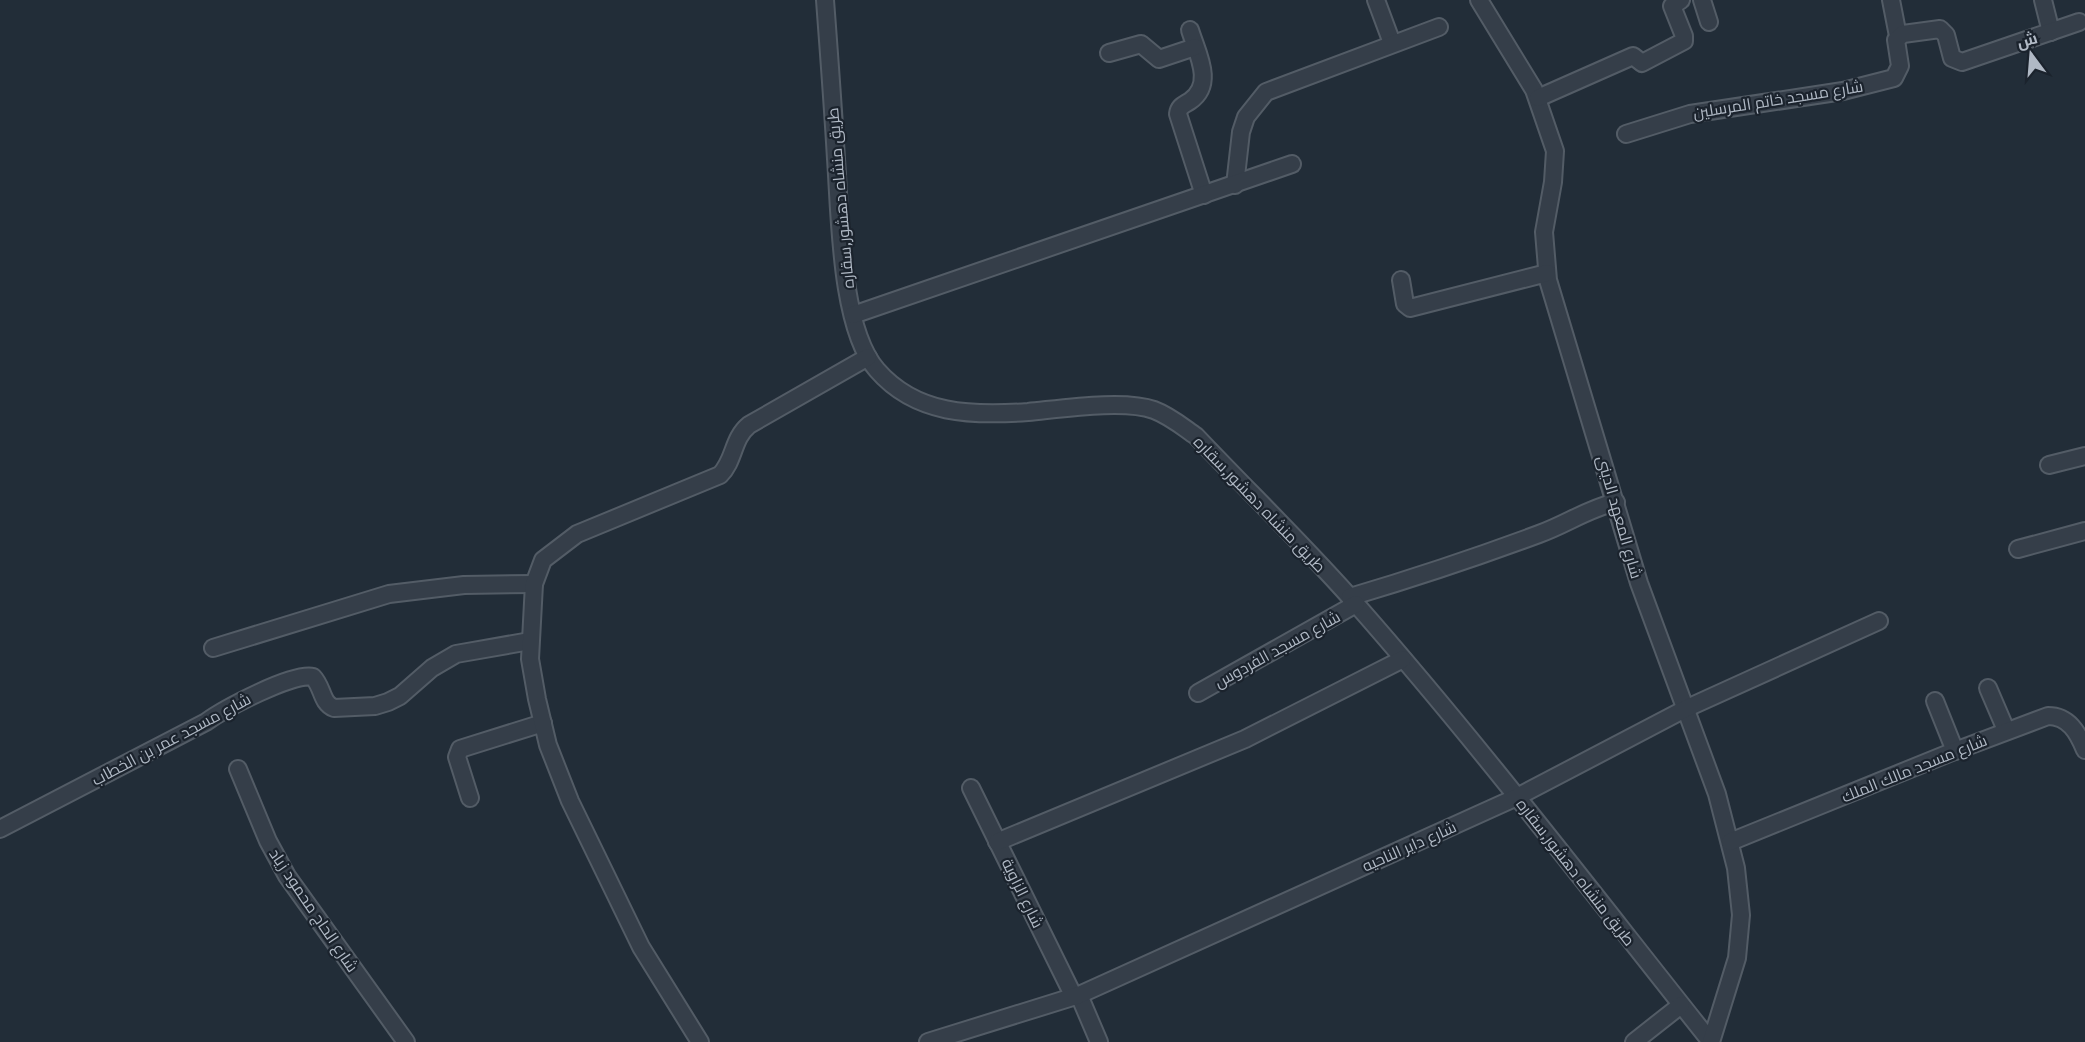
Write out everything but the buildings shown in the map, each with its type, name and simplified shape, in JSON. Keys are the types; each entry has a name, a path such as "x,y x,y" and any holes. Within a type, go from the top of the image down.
{"street":[{"name":"طريق منشاه دهشور,سقاره","path":"825,0 844,268 853,315 868,357 877,370 911,398 951,412 1013,413 1085,407 1136,406 1152,409 1168,416 1196,436 1353,601 1403,659 1517,797 1711,1042"},
{"path":"1376,0 1392,44"},
{"name":"شارع المعهد الدينى","path":"1479,0 1538,98 1555,151 1553,182 1544,232 1547,273 1639,583 1717,794 1730,843 1740,891 1737,958 1711,1042"},
{"path":"1538,98 1633,56 1642,63 1684,41 1672,6 1681,0"},
{"path":"1702,0 1709,22"},
{"name":"شارع مسجد خاتم المرسلين","path":"1626,134 1690,114 1843,91 1894,78 1900,71 1896,45 1898,36 1891,0"},
{"path":"2043,0 2051,32"},
{"path":"1898,36 1940,29 1946,35 1952,58 1958,63 2079,22"},
{"path":"1234,185 1240,132 1246,117 1266,92 1439,27"},
{"path":"1190,30 1204,85 1195,97 1180,107 1178,114 1204,195"},
{"path":"1109,53 1141,44 1159,59 1195,47"},
{"path":"853,315 1292,164"},
{"path":"1401,280 1405,304 1410,308 1547,273"},
{"path":"700,1042 671,999 628,922 570,801 548,745 533,678 530,640 534,584 543,560 557,547 577,534 620,515 720,475 731,461 740,433 749,425 868,357"},
{"path":"2049,465 2085,456"},
{"name":"شارع مسجد الفردوس","path":"1198,693 1353,601 1559,526 1592,507 1616,502"},
{"path":"2018,549 2085,531"},
{"path":"213,648 389,594 464,585 534,584"},
{"name":"شارع داير الناحيه","path":"931,1042 1076,996 1517,797 1685,710 1879,621"},
{"name":"شارع مسجد عمر بن الخطاب","path":"0,829 206,722 234,703 300,677 313,677 318,682 325,701 334,708 375,706 400,696 432,668 456,654 530,640"},
{"path":"997,842 1245,740 1403,659"},
{"path":"1988,688 2006,730"},
{"path":"1935,701 1955,751"},
{"name":"شارع مسجد مالك الملك","path":"1730,843 2006,730 2042,718 2058,716 2072,725 2085,750"},
{"path":"470,798 457,757 460,749 543,723"},
{"name":"شارع الحاج محمود زياد","path":"238,769 268,842 287,876 405,1042"},
{"name":"شارع الزاوية","path":"971,788 1099,1042"},
{"path":"1634,1042 1681,1005"}]}
